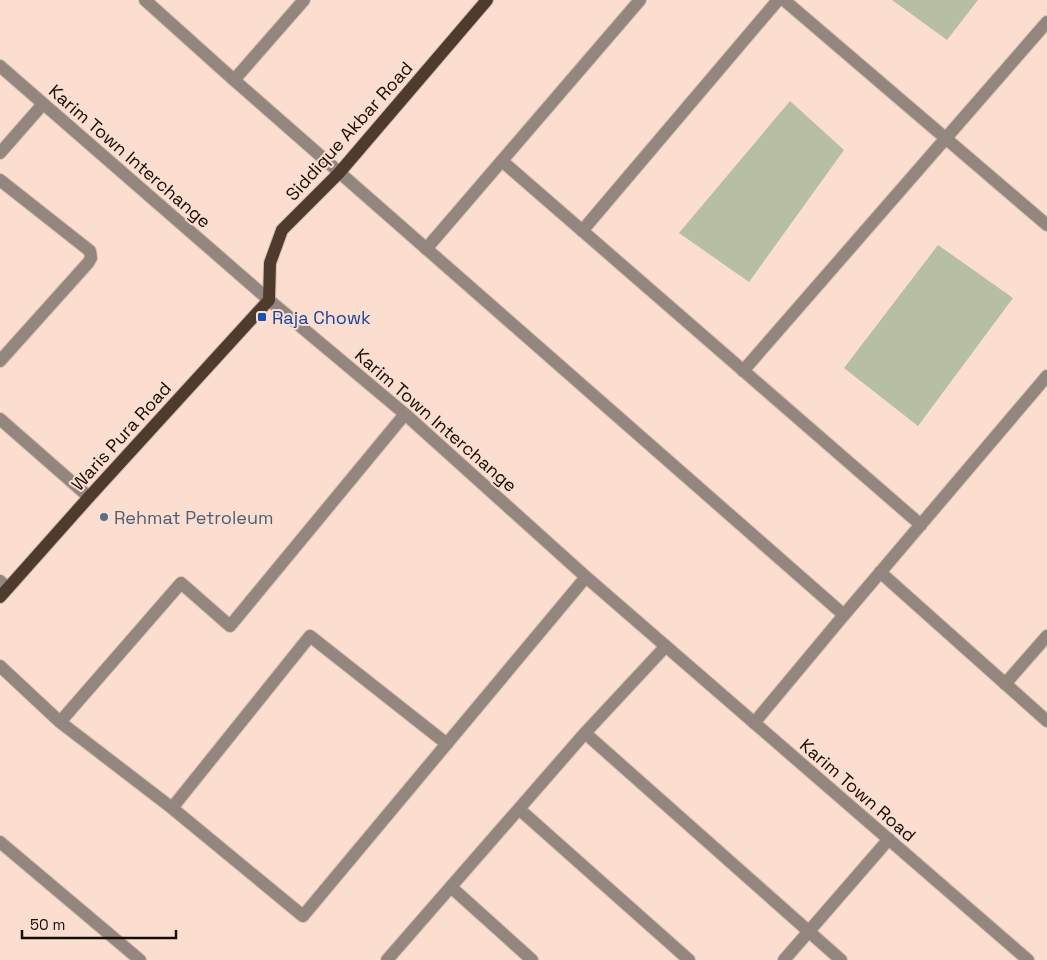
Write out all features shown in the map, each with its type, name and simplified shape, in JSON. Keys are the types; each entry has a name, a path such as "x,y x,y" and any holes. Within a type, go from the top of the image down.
{"main road":[{"name":"Siddique Akbar Road","path":"269,300 270,263 282,230 339,172 488,0"},
{"name":"Waris Pura Road","path":"3,588 269,300"}],"street":[{"path":"145,0 844,615"},
{"path":"234,80 304,0"},
{"path":"426,249 640,0"},
{"path":"582,231 778,0"},
{"path":"784,0 1047,225"},
{"path":"743,371 1047,22"},
{"name":"Karim Town Interchange","path":"0,66 269,300 405,414 586,577 666,646"},
{"path":"0,153 43,104"},
{"path":"502,161 921,525"},
{"path":"0,180 90,251 91,258 0,361"},
{"path":"754,723 1047,376"},
{"path":"60,722 181,583 230,626 405,414"},
{"path":"0,419 89,497"},
{"path":"880,572 1047,721"},
{"path":"0,666 60,722 172,808 303,916 586,577"},
{"path":"172,808 310,636 447,744"},
{"path":"1006,684 1047,636"},
{"path":"387,960 585,733 666,646"},
{"name":"Karim Town Road","path":"666,646 1028,960"},
{"path":"585,733 841,960"},
{"path":"519,809 690,960"},
{"path":"784,960 888,839"},
{"path":"0,842 140,960"},
{"path":"450,887 532,960"}],"green space":[{"path":"892,0 978,0 947,40"},
{"path":"790,101 844,150 749,282 679,233"},
{"path":"938,245 1013,298 918,426 844,368"}],"place":[{"name":"Raja Chowk","path":"262,317"},
{"name":"Rehmat Petroleum","path":"104,517"}]}
